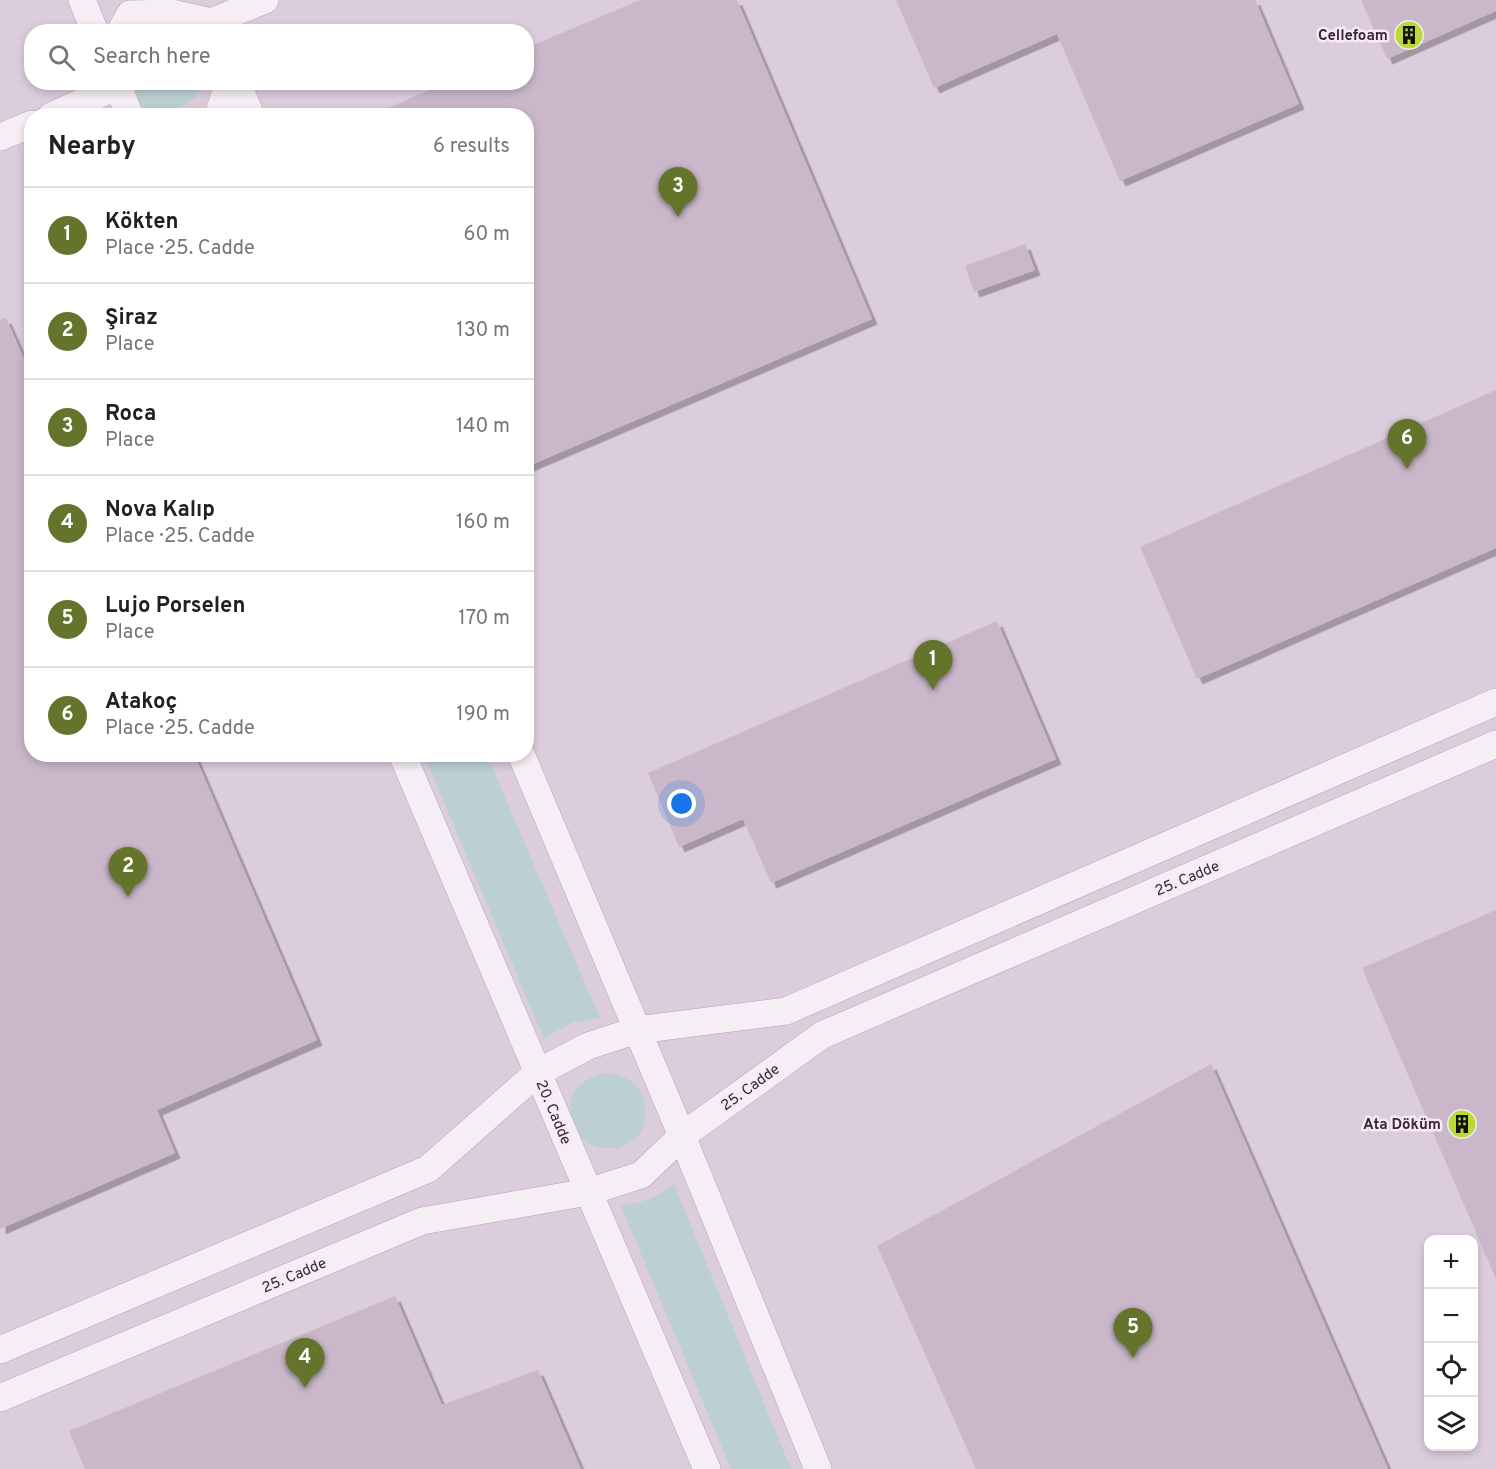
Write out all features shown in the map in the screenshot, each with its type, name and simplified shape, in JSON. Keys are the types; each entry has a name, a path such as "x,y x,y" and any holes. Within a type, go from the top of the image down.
{"street":[{"path":"82,0 92,24"},
{"path":"124,24 130,14 172,13 209,18 265,0"},
{"path":"68,108 105,90"},
{"path":"119,90 127,108"},
{"path":"221,108 226,90"},
{"path":"240,90 248,108"},
{"path":"0,137 24,127"},
{"path":"0,1350 428,1168 537,1073 588,1046 637,1030 786,1011 1496,702"},
{"name":"25. Cadde","path":"0,1398 422,1221 588,1192 641,1175 682,1136 822,1035 1496,744"},
{"name":"20. Cadde","path":"405,762 707,1469"},
{"path":"524,762 682,1136 818,1469"}],"shaded area":[{"path":"0,0 1496,0 1496,1469 0,1469"},
{"path":"130,90 197,90 192,100 177,108 148,108 138,103"},
{"path":"427,762 490,762 600,1018 572,1022 544,1039"},
{"path":"602,1073 624,1077 636,1086 643,1097 645,1116 641,1132 618,1148 599,1148 589,1144 578,1133 572,1118 571,1102 575,1090"},
{"path":"674,1184 791,1469 731,1469 621,1206 649,1199"}],"building":[{"path":"640,0 737,0 872,319 534,464 534,108 388,108 429,90 534,90 534,45"},
{"path":"896,0 1255,0 1299,104 1120,181 1057,34 934,88"},
{"name":"Cellefoam","path":"1361,0 1496,0 1496,11 1387,59"},
{"path":"1025,244 1035,270 974,292 965,266"},
{"path":"6,318 24,359 24,762 197,762 317,1040 157,1110 175,1153 0,1229 0,320"},
{"path":"1496,390 1496,548 1197,679 1140,547"},
{"path":"997,621 1056,759 771,883 743,819 679,847 648,773"},
{"name":"Ata Döküm","path":"1496,910 1496,1279 1478,1235 1362,968"},
{"path":"1211,1064 1388,1469 976,1469 877,1246"},
{"path":"395,1296 442,1405 538,1370 581,1469 85,1469 69,1431"}],"place":[{"name":"Cellefoam","path":"1409,35"},
{"name":"Roca","path":"678,217"},
{"name":"Atakoç","path":"1407,469"},
{"name":"Kökten","path":"933,690"},
{"name":"Şiraz","path":"128,897"},
{"name":"Ata Döküm","path":"1462,1124"},
{"name":"Lujo Porselen","path":"1133,1358"},
{"name":"Nova Kalıp","path":"305,1388"}]}
